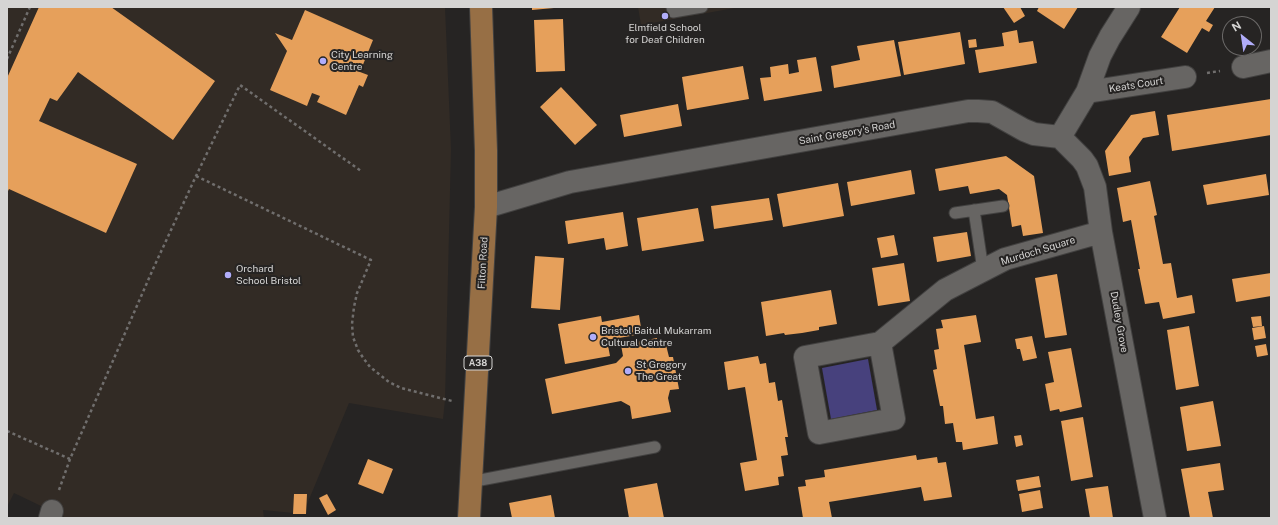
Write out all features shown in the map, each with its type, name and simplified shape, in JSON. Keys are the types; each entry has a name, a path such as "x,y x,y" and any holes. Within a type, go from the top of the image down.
{"main road":[{"name":"Filton Road","path":"469,518 486,207 486,151 481,7"}],"street":[{"path":"1060,137 1087,92 1100,56 1129,7"},
{"path":"1243,67 1271,61"},
{"name":"Keats Court","path":"1087,92 1185,77"},
{"name":"Saint Gregory's Road","path":"486,207 570,182 968,112 992,112 1034,134 1060,137"},
{"name":"Dudley Grove","path":"1060,137 1082,159 1091,175 1155,518"},
{"name":"Murdoch Square","path":"880,343 894,419 819,433 805,357 880,343 945,290 983,270 1005,259 1101,232"}],"lane":[{"path":"672,7 673,12 702,7"},
{"path":"955,213 1003,206"},
{"path":"974,210 983,270"},
{"path":"470,482 655,447"}],"path":[{"path":"7,59 30,7"},
{"path":"1185,77 1243,67"},
{"path":"51,515 70,459 153,269 240,85 361,172"},
{"path":"196,176 371,260 357,293 354,307 352,324 353,337 358,350 370,367 389,382 401,388 445,400"},
{"path":"7,431 70,459"}],"shaded area":[{"name":"Orchard School Bristol","path":"7,7 445,7 451,149 445,400 443,419 349,403 303,514 263,510 264,518 66,518 14,493 7,507"},
{"name":"Elmfield School for Deaf Children","path":"638,7 740,7 641,25"},
{"path":"868,359 877,410 831,419 822,368"}],"building":[{"path":"39,7 111,7 215,81 173,140 78,72 57,101 50,98 39,121 137,164 106,233 9,189 7,193 7,78"},
{"path":"532,7 554,7 554,8 532,10"},
{"path":"1003,7 1020,7 1025,16 1014,23"},
{"path":"1039,7 1078,7 1064,29 1037,11"},
{"path":"1180,7 1215,7 1206,21 1213,25 1209,32 1202,28 1187,53 1161,37"},
{"name":"City Learning Centre","path":"305,10 373,40 360,72 368,75 363,87 359,85 346,115 317,102 320,96 312,93 307,106 270,90 287,51 275,33 292,40"},
{"path":"563,19 565,71 536,72 534,20"},
{"path":"1017,30 1019,43 1033,41 1037,63 979,73 975,50 1004,46 1002,33"},
{"path":"960,32 965,64 904,75 898,42"},
{"path":"976,39 977,47 969,48 968,40"},
{"path":"894,40 901,76 834,88 831,66 860,60 857,46"},
{"path":"816,57 822,91 764,101 760,78 771,77 770,67 788,64 789,74 799,72 797,60"},
{"path":"743,66 749,99 687,110 682,77"},
{"path":"561,87 597,125 575,145 540,107"},
{"path":"1271,99 1271,135 1172,151 1167,115"},
{"path":"678,104 682,126 624,137 620,115"},
{"path":"1155,111 1159,135 1143,138 1129,157 1131,172 1109,176 1105,151 1131,115"},
{"path":"1006,156 1034,176 1043,233 1023,236 1021,225 1012,227 1007,195 999,189 970,194 968,186 939,191 935,169"},
{"path":"911,170 915,194 851,206 847,182"},
{"path":"1266,174 1269,195 1207,205 1203,185"},
{"path":"1150,181 1157,215 1154,216 1163,264 1171,263 1177,298 1192,295 1195,313 1163,319 1159,302 1145,304 1131,220 1123,222 1117,188"},
{"path":"838,183 844,216 783,227 777,194"},
{"path":"769,198 773,220 714,229 711,206"},
{"path":"698,208 704,241 642,251 637,218"},
{"path":"623,212 628,246 606,250 604,238 568,244 565,221"},
{"path":"967,232 971,256 937,262 933,237"},
{"path":"894,235 898,255 881,258 877,238"},
{"path":"535,256 564,258 560,310 531,308"},
{"path":"904,263 910,301 878,306 872,268"},
{"path":"1271,273 1271,296 1236,302 1232,279"},
{"path":"1057,274 1067,335 1045,338 1035,278"},
{"path":"831,290 837,324 819,327 819,330 802,333 785,335 784,333 766,336 761,302"},
{"name":"Bristol Baitul Mukarram Cultural Centre","path":"639,315 642,334 607,340 610,356 565,364 558,324 601,316 602,322"},
{"path":"976,315 981,342 964,345 976,419 994,416 998,444 963,450 962,442 956,442 953,423 945,424 943,406 940,406 933,370 937,369 934,350 939,349 936,329 943,328 941,320"},
{"path":"1261,316 1262,326 1253,327 1251,317"},
{"path":"1189,326 1199,386 1176,390 1167,330"},
{"path":"1264,326 1266,338 1254,340 1252,328"},
{"path":"1032,336 1037,358 1023,361 1020,349 1017,349 1015,339"},
{"name":"St Gregory The Great","path":"657,338 657,343 665,341 669,357 673,357 679,389 670,390 668,398 671,412 632,419 630,406 621,401 552,414 545,379 616,363 623,356 621,345"},
{"path":"1266,344 1268,355 1257,357 1255,346"},
{"path":"1071,348 1082,407 1060,412 1059,409 1050,411 1045,384 1054,382 1048,352"},
{"path":"758,356 760,364 766,363 769,383 775,382 778,401 782,400 788,437 785,437 788,455 781,456 784,476 778,477 779,485 745,491 740,463 757,460 745,387 728,390 724,362"},
{"path":"1213,401 1221,446 1187,451 1180,407"},
{"path":"1083,417 1093,477 1071,481 1061,421"},
{"path":"1021,435 1023,445 1016,447 1014,436"},
{"path":"916,455 917,460 937,457 938,463 946,462 952,497 924,501 921,487 829,502 832,518 803,518 798,487 806,486 805,480 825,477 824,470"},
{"path":"368,459 393,469 383,494 358,484"},
{"path":"1220,463 1224,490 1208,492 1213,518 1190,518 1181,469"},
{"path":"1039,476 1041,487 1018,491 1016,480"},
{"path":"657,483 664,518 629,518 624,489"},
{"path":"1108,486 1113,518 1090,518 1085,489"},
{"path":"1040,490 1043,508 1022,512 1019,494"},
{"path":"294,494 307,494 306,514 293,514"},
{"path":"327,494 336,510 328,515 319,498"},
{"path":"551,495 555,518 512,518 509,503"}],"place":[{"name":"Elmfield School for Deaf Children","path":"665,16"},
{"name":"City Learning Centre","path":"323,61"},
{"name":"Orchard School Bristol","path":"228,275"},
{"name":"Bristol Baitul Mukarram Cultural Centre","path":"593,337"},
{"name":"St Gregory The Great","path":"628,371"}]}
